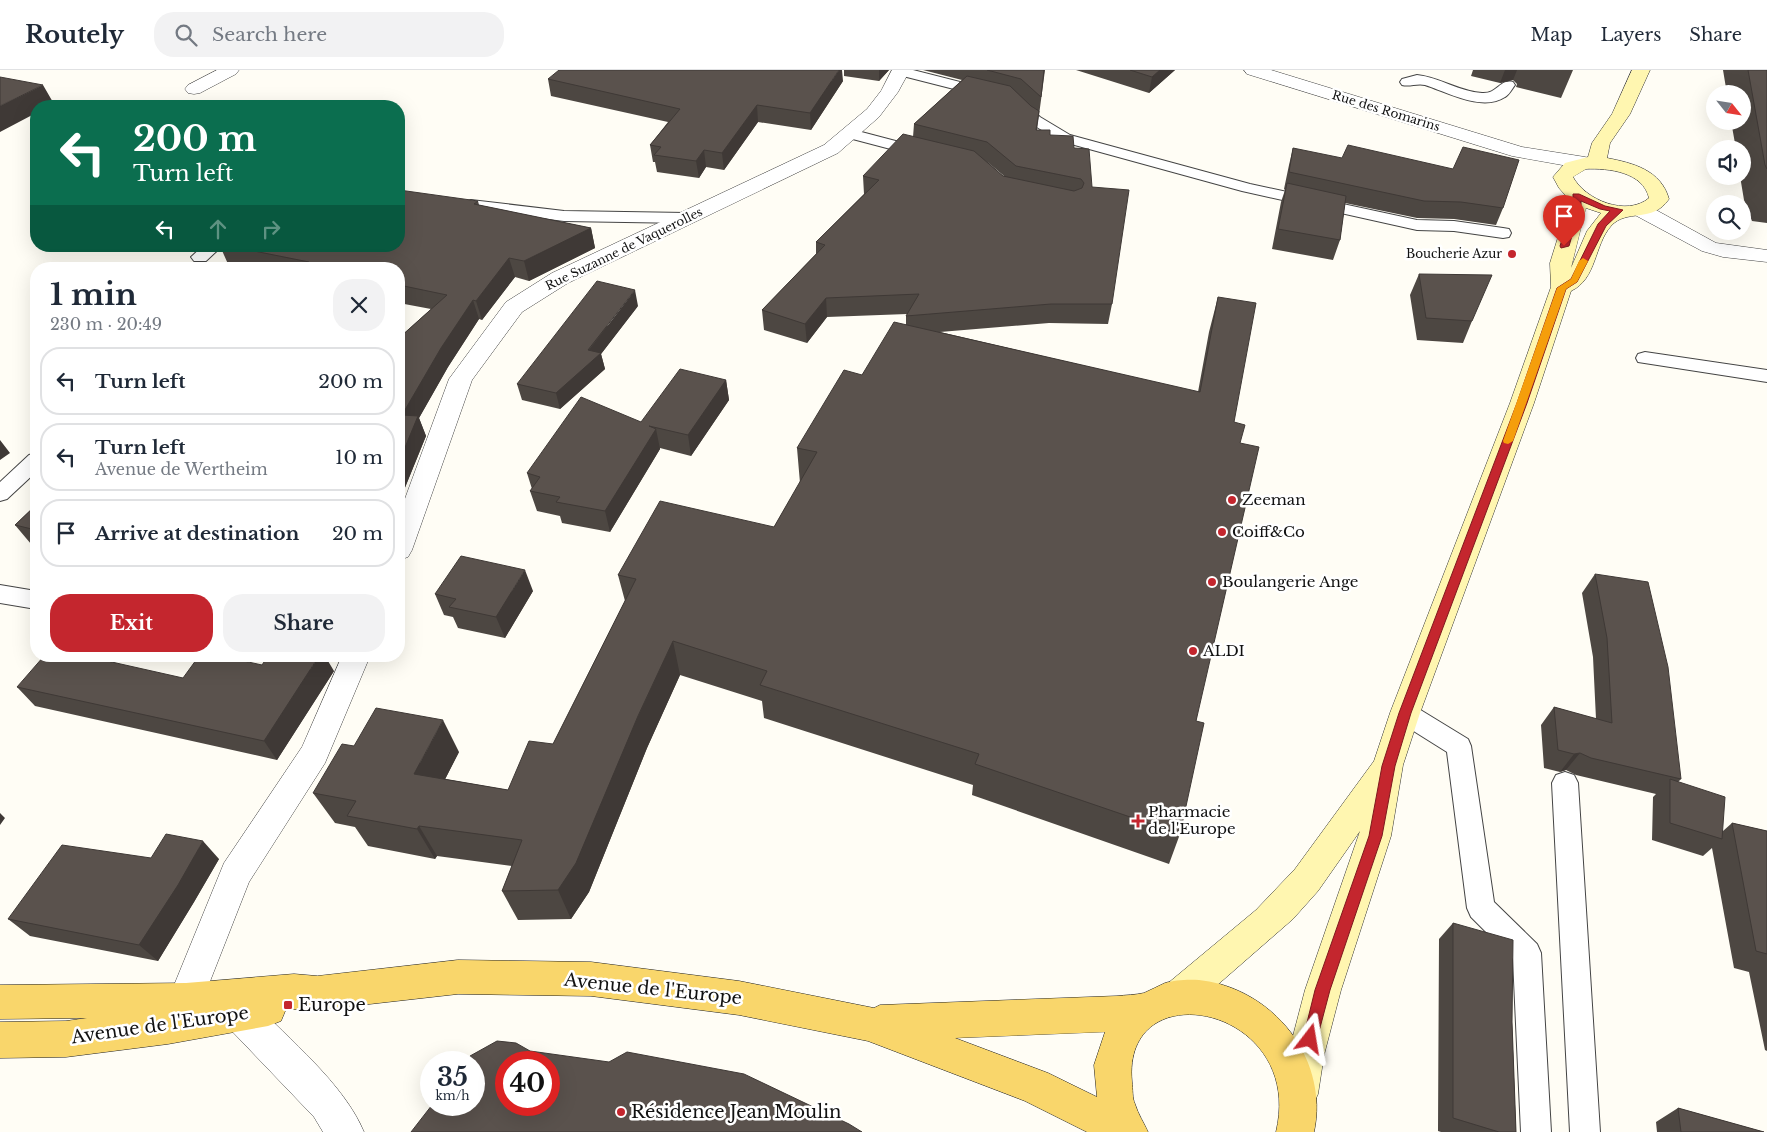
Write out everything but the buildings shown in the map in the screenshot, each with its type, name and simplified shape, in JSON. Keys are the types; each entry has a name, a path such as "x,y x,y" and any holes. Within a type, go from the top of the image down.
{"main road":[{"name":"Avenue de l'Europe","path":"0,1002 186,1000 294,991 317,992 458,978 591,979 739,998 868,1023 1036,1086 1128,1132"},
{"name":"Avenue de l'Europe","path":"0,1040 66,1039 240,1014 288,1005 317,992"},
{"path":"1128,1132 1116,1106 1112,1078 1115,1051 1125,1028 1143,1010 1160,1001 1178,996 1204,996 1231,1004 1256,1020 1276,1040 1292,1066 1301,1119"},
{"name":"Avenue de l'Europe","path":"868,1023 1117,1014 1143,1010"}],"street":[{"path":"194,89 230,70"},
{"name":"Rue Suzanne de Vaquerolles","path":"405,533 461,379 514,307 560,278 831,149 873,113 889,92 900,70"},
{"name":"Rue des Romarins","path":"1253,70 1519,152 1590,163"},
{"path":"1590,163 1600,143 1622,114 1641,70"},
{"path":"1622,114 1626,158 1629,169"},
{"name":"Rue des Romarins","path":"1519,152 1563,177"},
{"path":"1590,163 1629,169 1643,175 1659,191 1659,199 1650,208 1619,210 1603,208 1576,196 1569,189 1563,177 1566,171 1574,166 1590,163"},
{"path":"1301,1119 1306,1055 1322,990 1375,836 1388,766 1405,713 1522,403 1562,288 1558,275 1568,232 1577,205 1576,196"},
{"path":"1659,199 1685,214"},
{"path":"1562,288 1574,280 1602,224 1619,210"},
{"path":"1640,210 1660,218 1690,239 1711,248 1763,255"},
{"path":"1734,240 1763,255"},
{"path":"186,1000 236,874 314,754 353,662"},
{"path":"1178,996 1248,938 1293,896 1330,848 1363,798 1388,766"},
{"path":"240,1014 327,1104 345,1132"}],"lane":[{"path":"900,70 1014,100 1035,120 1064,138 1248,188 1417,225 1454,226 1503,233"},
{"path":"1407,82 1417,79 1432,82 1471,96 1488,98 1499,96 1508,85"},
{"path":"850,134 935,155"},
{"path":"455,203 564,216 686,218"},
{"path":"200,257 206,252"},
{"path":"1645,358 1767,376"},
{"path":"0,494 30,466"},
{"path":"0,594 30,599"},
{"path":"1405,713 1459,746 1481,908 1527,953 1536,1132"},
{"path":"1565,782 1585,1132"}],"slow traffic":[{"path":"1508,441 1562,288 1574,280 1583,261"}],"place":[{"name":"Boucherie Azur","path":"1512,254"},
{"name":"Zeeman","path":"1232,500"},
{"name":"Coiff&Co","path":"1222,532"},
{"name":"Boulangerie Ange","path":"1212,582"},
{"name":"ALDI","path":"1193,651"},
{"name":"Pharmacie de l'Europe","path":"1138,821"},
{"name":"Europe","path":"288,1005"},
{"name":"Résidence Jean Moulin","path":"621,1112"}],"route":[{"path":"1310,1039 1322,990 1375,836 1388,766 1405,713 1522,403 1562,288 1574,280 1602,224 1619,210 1603,208 1576,196 1577,205 1564,246"}]}
